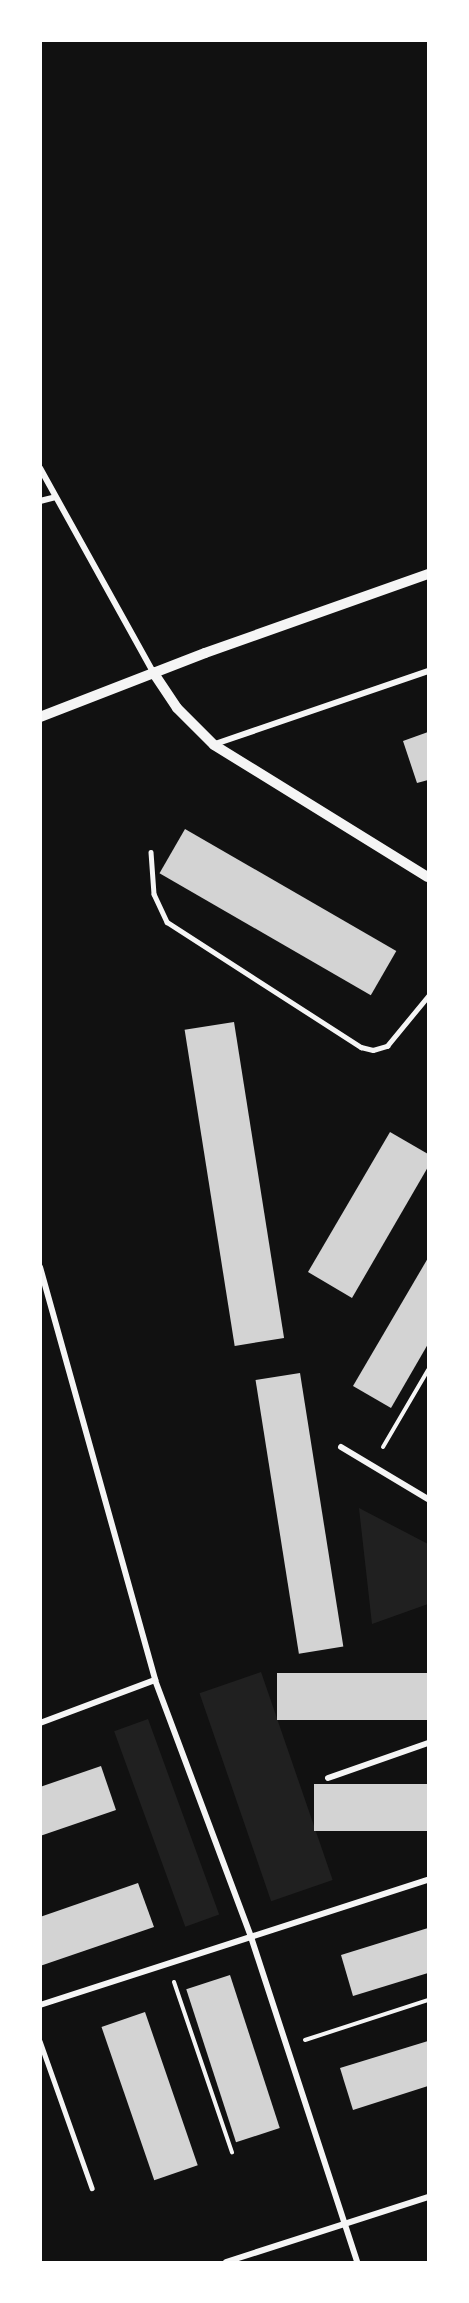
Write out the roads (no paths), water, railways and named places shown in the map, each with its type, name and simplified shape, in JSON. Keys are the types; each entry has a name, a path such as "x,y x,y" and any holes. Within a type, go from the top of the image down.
{"street":[{"path":"40,468 153,672 177,708 214,745 429,877"},
{"path":"40,501 56,497"},
{"path":"40,717 153,672 429,574"},
{"path":"214,745 429,671"},
{"path":"40,1267 155,1680 251,1937 357,2262"},
{"path":"341,1447 429,1499"},
{"path":"40,1723 155,1680"},
{"path":"328,1778 429,1743"},
{"path":"40,2005 429,1880"},
{"path":"226,2262 429,2197"}],"lane":[{"path":"152,852 154,894 167,922 360,1047 373,1050 387,1046 429,996"},
{"path":"40,2041 92,2188"}]}
